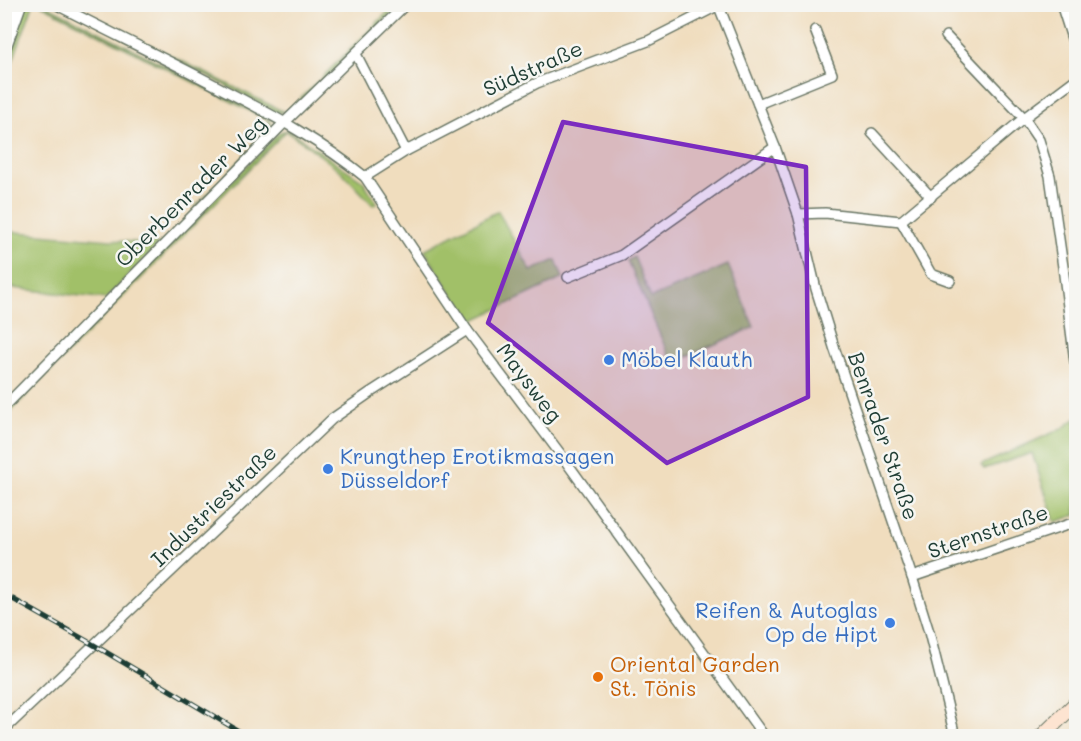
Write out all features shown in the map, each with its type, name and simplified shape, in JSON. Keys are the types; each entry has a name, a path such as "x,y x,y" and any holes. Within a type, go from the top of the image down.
{"main road":[{"path":"1042,736 1077,703"}],"street":[{"path":"4,49 20,4"},
{"name":"Maysweg","path":"55,4 193,73 288,125 348,163 365,177 467,330 562,456 764,736"},
{"name":"Oberbenrader Weg","path":"4,407 357,56 406,4"},
{"path":"1061,4 1077,51"},
{"name":"Benrader Straße","path":"720,5 775,147 798,214 816,289 834,347 929,632 955,736"},
{"name":"Südstraße","path":"365,177 406,151 537,83 648,41 720,5"},
{"path":"758,104 832,74 815,30"},
{"path":"946,36 1024,118 1039,140 1050,176 1075,362"},
{"path":"357,56 406,151"},
{"path":"798,214 825,213 901,221 1024,118 1077,79"},
{"path":"872,133 931,197"},
{"path":"568,277 622,255 775,147"},
{"path":"901,221 931,274 950,282"},
{"name":"Industriestraße","path":"4,730 332,419 467,330"},
{"name":"Sternstraße","path":"912,577 1077,522"}],"highlighted area":[{"path":"563,122 806,167 808,397 667,463 488,323"}],"green space":[{"path":"25,5 33,5 8,74 5,72 5,60"},
{"path":"41,5 46,5 269,118 271,128 267,137 194,208 265,135 270,129 268,120"},
{"path":"66,5 285,112 395,5 400,5 294,110 286,113 276,112"},
{"path":"288,130 363,181 377,203 373,205 342,172 286,131 5,417 5,411 280,132"},
{"path":"498,211 531,271 556,260 563,278 470,322 424,250"},
{"path":"4,231 159,244 106,299 5,287"},
{"path":"634,257 651,298 728,265 754,327 672,363 628,261"},
{"path":"1076,418 1076,515 1055,522 1032,453 984,469 981,465 1063,428"}],"railway":[{"path":"4,594 247,736"}],"place":[{"name":"Möbel Klauth","path":"609,360"},
{"name":"Krungthep Erotikmassagen Düsseldorf","path":"328,469"},
{"name":"Reifen & Autoglas Op de Hipt","path":"890,623"},
{"name":"Oriental Garden St. Tönis","path":"598,677"}]}
